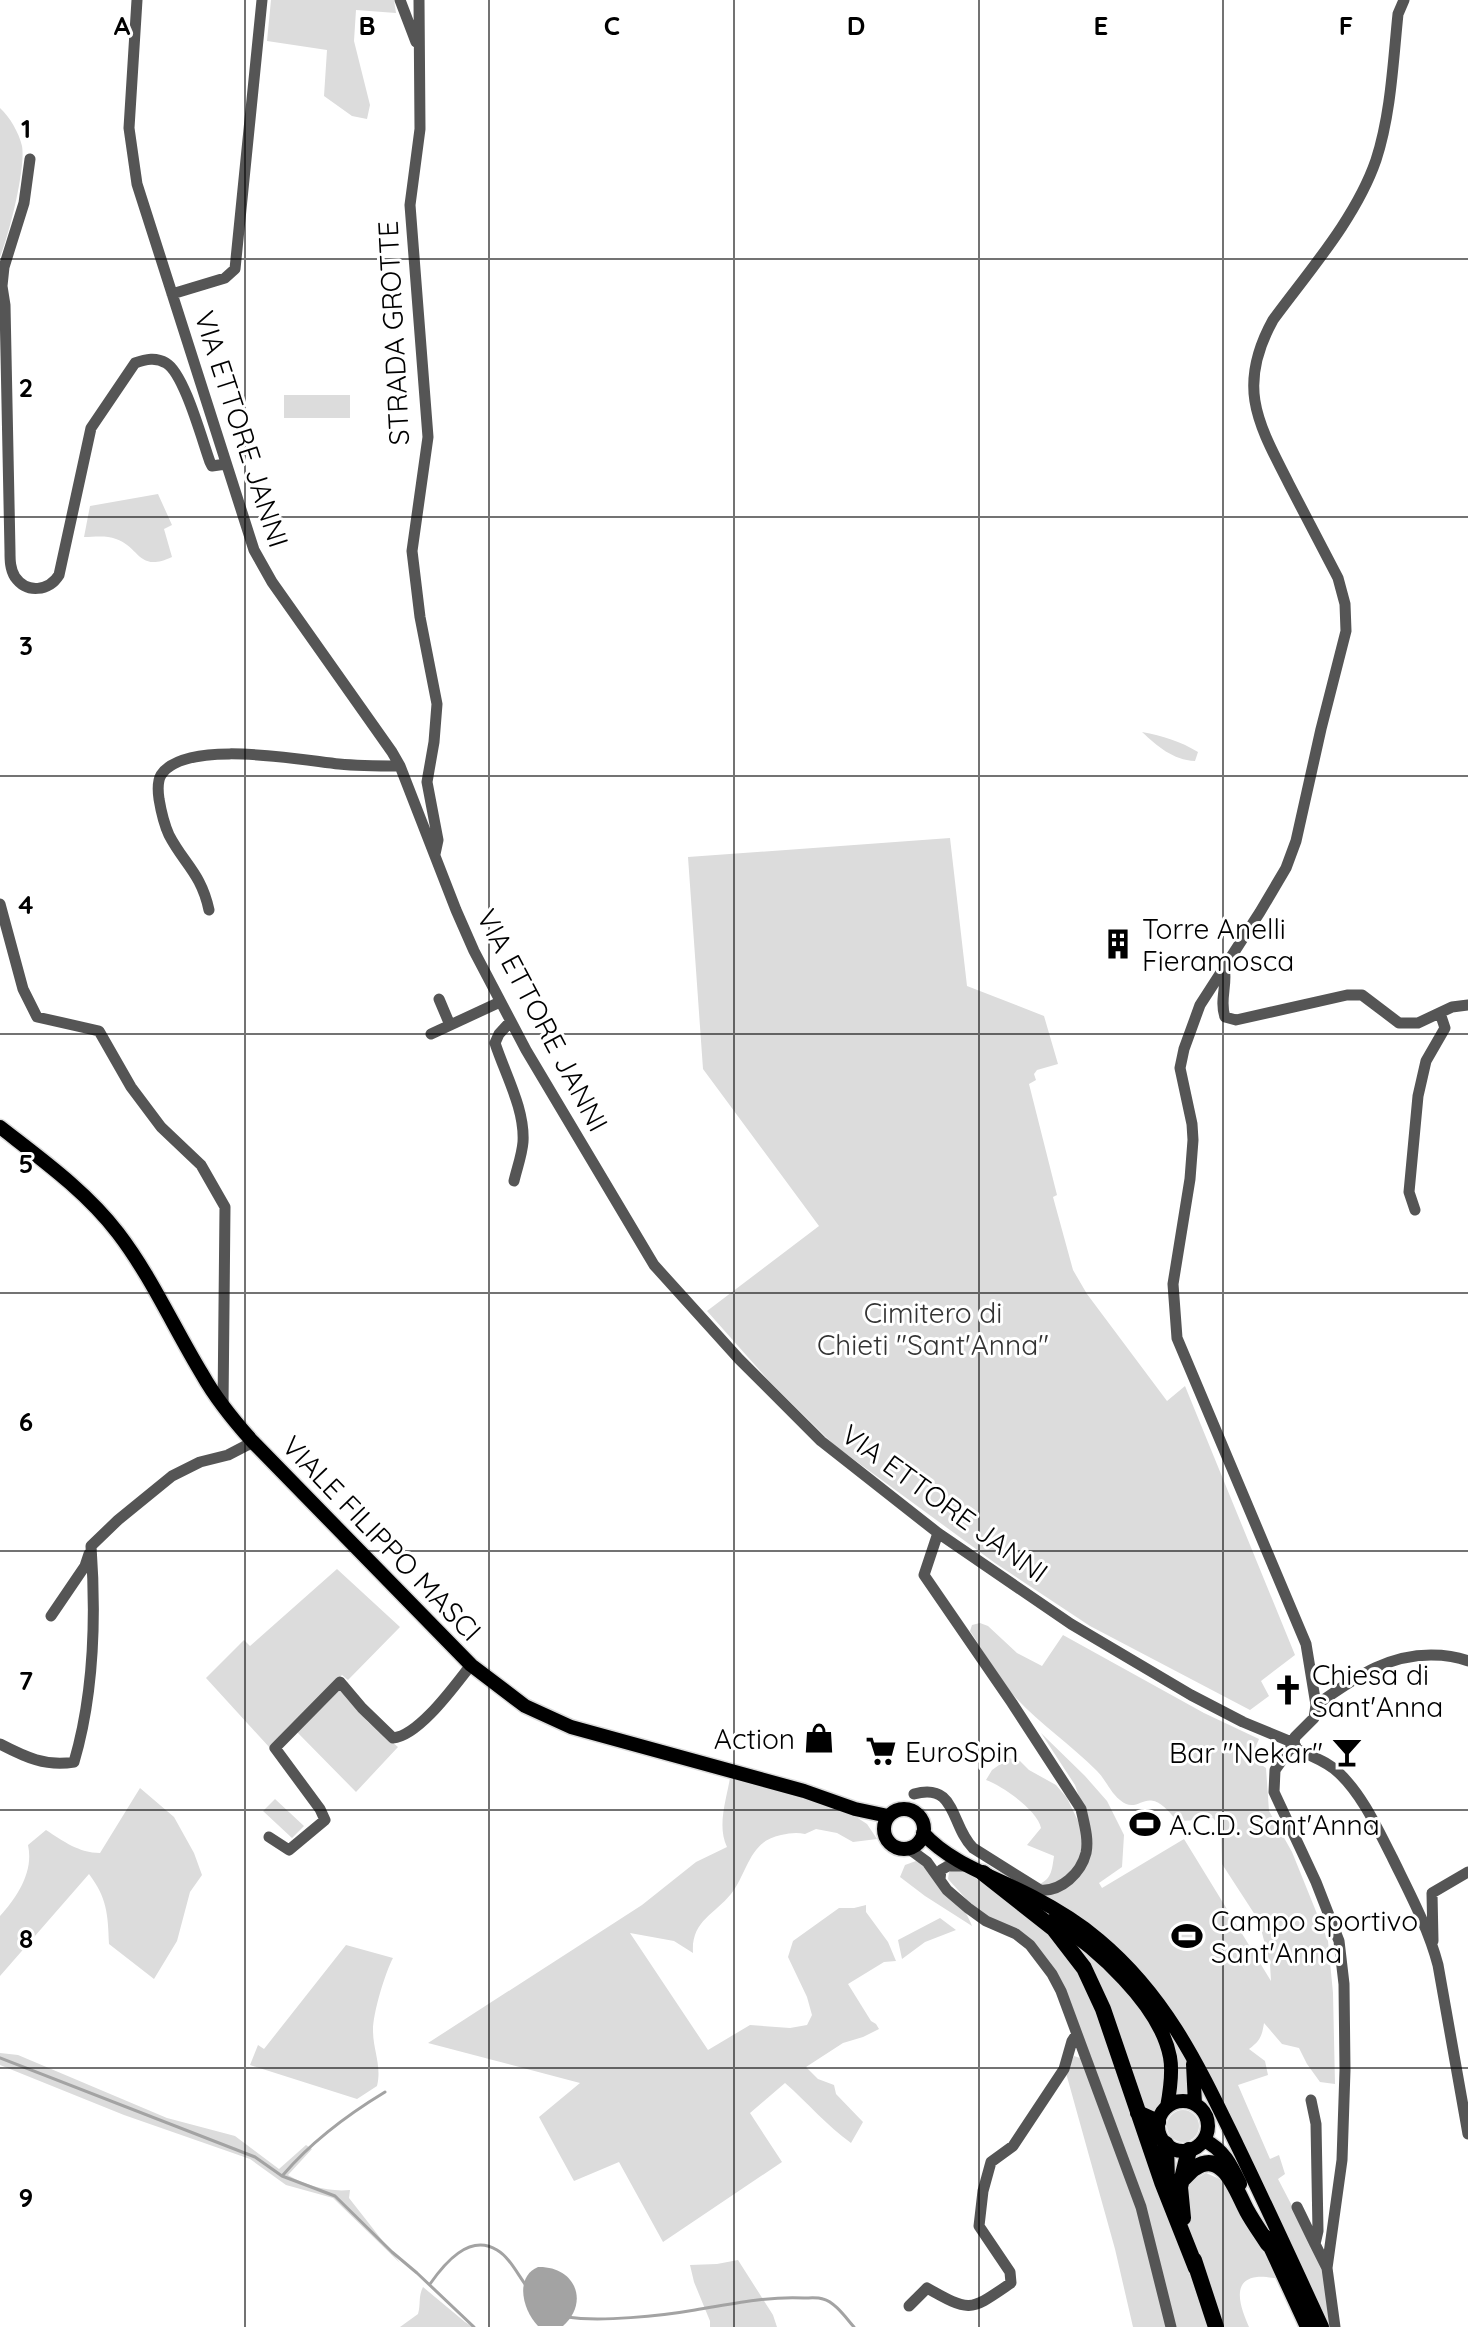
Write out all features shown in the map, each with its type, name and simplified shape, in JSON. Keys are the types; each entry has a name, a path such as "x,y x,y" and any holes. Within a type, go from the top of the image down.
{"highway":[{"path":"978,1870 1054,1929 1084,1968 1103,2009 1216,2327"},
{"path":"1138,2113 1158,2122"},
{"path":"1166,2144 1170,2204"},
{"path":"1189,2150 1180,2182 1181,2207 1196,2268"},
{"path":"1180,2182 1198,2166 1209,2164 1221,2168 1231,2178 1268,2244"}],"main road":[{"name":"VIALE FILIPPO MASCI","path":"0,1127 80,1193 117,1232 223,1407 253,1442 471,1665 525,1706 571,1727 888,1816"},
{"path":"910,1847 920,1841 923,1833 921,1819 914,1811 903,1808 888,1816 884,1833 889,1843 894,1846 931,1849 1034,1897 1074,1921 1116,1954 1147,1987 1163,2007 1192,2056 1322,2327"},
{"name":"VIALE FILIPPO MASCI","path":"855,1809 875,1822 884,1833"},
{"path":"923,1833 952,1857"},
{"path":"978,1870 1070,1931 1141,2000 1159,2027 1170,2058 1167,2107 1158,2122 1166,2144 1177,2150 1189,2150 1204,2140 1208,2123"},
{"path":"1192,2056 1195,2104"},
{"path":"1167,2107 1177,2101 1195,2104 1204,2112 1208,2123 1238,2148"},
{"path":"1204,2140 1221,2150 1229,2161 1307,2327"}],"street":[{"name":"VIA ETTORE JANNI","path":"137,0 130,95 131,154 141,200 244,523 260,562 286,603 400,766 462,924 510,1022 654,1265 739,1359 821,1441 938,1533 1071,1624 1178,1687 1243,1722 1294,1743 1297,1749 1328,1764 1357,1794 1409,1890 1433,1945"},
{"path":"172,294 225,278 235,269 262,0"},
{"name":"STRADA GROTTE","path":"400,0 419,50 420,129 410,205 428,437 412,551 420,617 437,704 427,782 438,840 435,854"},
{"path":"419,0 419,50"},
{"path":"1335,2327 1327,2268 1342,2160 1344,1984 1339,1941 1316,1882 1274,1792 1275,1770 1295,1737 1311,1722 1316,1709 1306,1644 1177,1338 1173,1284 1193,1140 1180,1068 1184,1049 1200,1005 1286,868 1304,812 1346,631 1345,604 1338,578 1261,428 1253,396 1253,374 1263,337 1355,208 1376,160 1386,115 1398,14 1404,0"},
{"path":"30,159 24,203 1,285 5,295 6,317 10,551 14,575 23,585 38,589 50,586 59,575 91,428 135,363 157,359 175,370 212,466 226,464"},
{"path":"209,910 201,881 165,826 158,783 168,768 196,757 233,754 344,765 400,766"},
{"path":"0,904 23,989 37,1017 99,1031 131,1087 161,1127 201,1165 225,1207 223,1407"},
{"path":"1224,966 1226,974 1221,1006 1225,1017 1236,1020 1347,995 1362,995 1399,1023 1418,1023 1452,1007 1468,1005"},
{"path":"439,999 450,1025"},
{"path":"431,1034 500,1002"},
{"path":"1415,1210 1409,1192 1418,1096 1426,1061 1445,1028 1440,1013"},
{"path":"510,1022 495,1043 521,1121 523,1141 514,1181"},
{"path":"51,1616 85,1566 91,1546 141,1499 172,1476 253,1442"},
{"path":"914,1794 928,1791 941,1795 953,1810 964,1839 973,1848 1033,1887 1049,1891 1061,1886 1080,1867 1087,1852 1081,1809 924,1575 938,1533"},
{"path":"0,1744 32,1760 57,1765 74,1762 81,1738 93,1636 91,1546"},
{"path":"1316,1709 1365,1671 1391,1660 1419,1655 1448,1655 1468,1661"},
{"path":"269,1837 289,1850 325,1820 275,1748 340,1682 393,1738 403,1737 429,1715 471,1665"},
{"path":"910,1847 927,1862 947,1890 986,1921 1016,1934 1030,1945 1052,1974 1141,2207 1171,2327"},
{"path":"940,1879 941,1870 945,1867 955,1865 978,1870"},
{"path":"1468,1872 1432,1893 1433,1945 1468,2134"},
{"path":"909,2306 927,2288 957,2305 972,2307 1011,2283 1010,2272 979,2226 983,2191 991,2162 1013,2146 1064,2069 1076,2035"},
{"path":"1311,2100 1316,2124 1318,2231 1315,2244"},
{"path":"1297,2207 1327,2268"}],"green space":[{"path":"271,0 394,0 396,13 356,10 354,41 370,105 367,119 352,116 324,96 327,50 267,41"},
{"path":"0,108 16,131 23,156 16,202 0,257"},
{"path":"284,395 350,395 350,418 284,418"},
{"path":"158,494 172,525 164,529 172,557 152,562 116,539 84,537 90,506"},
{"path":"1142,732 1191,748 1198,752 1195,761 1173,755"},
{"name":"Cimitero di Chieti \"Sant'Anna\"","path":"950,838 967,986 1044,1016 1058,1064 1037,1070 1034,1074 1036,1080 1029,1084 1057,1195 1053,1197 1073,1270 1087,1294 1167,1401 1185,1386 1295,1655 1261,1681 1269,1696 1250,1710 1090,1626 995,1563 834,1445 769,1381 707,1311 819,1226 703,1069 688,857"},
{"path":"337,1569 400,1627 348,1680 342,1675 270,1748 206,1678 244,1640 250,1646"},
{"path":"980,1623 988,1626 1017,1653 1042,1666 1063,1635 1204,1713 1259,1739 1251,1758 1266,1768 1269,1811 1292,1852 1328,1941 1333,1993 1335,2084 1320,2082 1299,2048 1282,2044 1264,2023 1260,2038 1249,2049 1265,2061 1268,2075 1238,2085 1270,2159 1279,2155 1285,2174 1278,2179 1325,2269 1328,2327 1182,2029 1036,1892 1049,1892 1086,1860 1083,1808 1075,1785 1041,1733 1107,1801 1124,1835 1122,1867 1099,1883 1102,1888 1184,1839 1271,1981 1259,1921 1222,1864 1221,1828 1213,1818 1176,1820 1166,1808 1150,1800 1133,1805 1120,1800 1097,1771 1009,1690 970,1631 972,1625"},
{"path":"338,1687 368,1722 398,1747 356,1792 296,1731"},
{"path":"1009,1758 1020,1761 1029,1770 1056,1785 1067,1798 1078,1821 1084,1839 1082,1861 1061,1882 1041,1887 1040,1884 1051,1873 1054,1856 1027,1845 1041,1828 1038,1821 1019,1800 986,1780 992,1770"},
{"path":"730,1778 850,1813 867,1824 877,1839 853,1842 837,1833 816,1829 805,1834 790,1833 770,1838 750,1858 731,1894 700,1926 693,1942 693,1953 674,1941 630,1933 708,2050 750,2025 790,2028 807,2025 812,2015 807,1997 788,1957 793,1941 839,1908 866,1905 866,1912 888,1942 896,1961 884,1962 848,1984 879,2029 843,2043 806,2067 818,2079 834,2085 836,2094 863,2122 851,2143 785,2083 750,2113 782,2162 663,2242 619,2162 574,2181 539,2117 580,2083 428,2043 642,1905 696,1862 727,1847 722,1822"},
{"path":"140,1788 174,1817 202,1875 190,1892 177,1941 154,1979 109,1944 105,1907 100,1891 89,1874 0,1976 0,1916 18,1892 26,1874 28,1845 46,1830 78,1849 100,1853"},
{"path":"275,1799 304,1826 292,1838 263,1811"},
{"path":"916,1861 933,1871 949,1888 972,1926 900,1877 905,1865"},
{"path":"955,1869 975,1876 1050,1928 1089,1983 1207,2327 1133,2327 1115,2249 1066,2073 1074,2056 1089,2061 1053,1969 977,1911 948,1879 949,1872"},
{"path":"940,1918 956,1930 925,1942 902,1959 898,1940"},
{"path":"1066,1933 1111,1971 1154,2026 1166,2067 1163,2101 1151,2125 1162,2167"},
{"path":"346,1945 393,1958 380,1993 374,2023 377,2086 357,2099 250,2065 258,2045 264,2049"},
{"path":"1168,2025 1187,2060 1190,2095 1174,2094"},
{"path":"0,2053 18,2055 167,2118 235,2136 279,2169 306,2145 312,2149 288,2175 318,2187 350,2190 349,2198 400,2263 333,2198 286,2185 250,2159 124,2115 0,2065"},
{"path":"1183,2110 1194,2115 1199,2126 1194,2137 1183,2142 1172,2137 1167,2126 1172,2115"},
{"path":"1206,2173 1224,2181 1277,2278 1257,2277 1243,2284 1240,2297 1249,2327 1224,2327 1190,2229 1185,2195 1190,2182"},
{"path":"738,2260 773,2315 777,2327 710,2327 690,2265"},
{"path":"423,2287 473,2327 400,2327 418,2314"}],"shaded area":[{"path":"538,2267 561,2272 574,2287 576,2307 563,2326 538,2326 528,2312 523,2286 530,2272"}],"waterway":[{"path":"0,2058 255,2157 282,2176 335,2196 474,2327"},
{"path":"283,2175 331,2129 385,2092"},
{"path":"430,2284 458,2253 477,2245 501,2253 525,2284"},
{"path":"567,2317 631,2318 763,2299 816,2298 832,2303 854,2327"}],"place":[{"name":"Torre Anelli Fieramosca","path":"1118,944"},
{"name":"Chiesa di Sant'Anna","path":"1288,1690"},
{"name":"Action","path":"819,1738"},
{"name":"EuroSpin","path":"881,1751"},
{"name":"Bar \"Nekar\"","path":"1347,1752"},
{"name":"A.C.D. Sant'Anna","path":"1145,1824"},
{"name":"Campo sportivo Sant'Anna","path":"1187,1936"}]}
